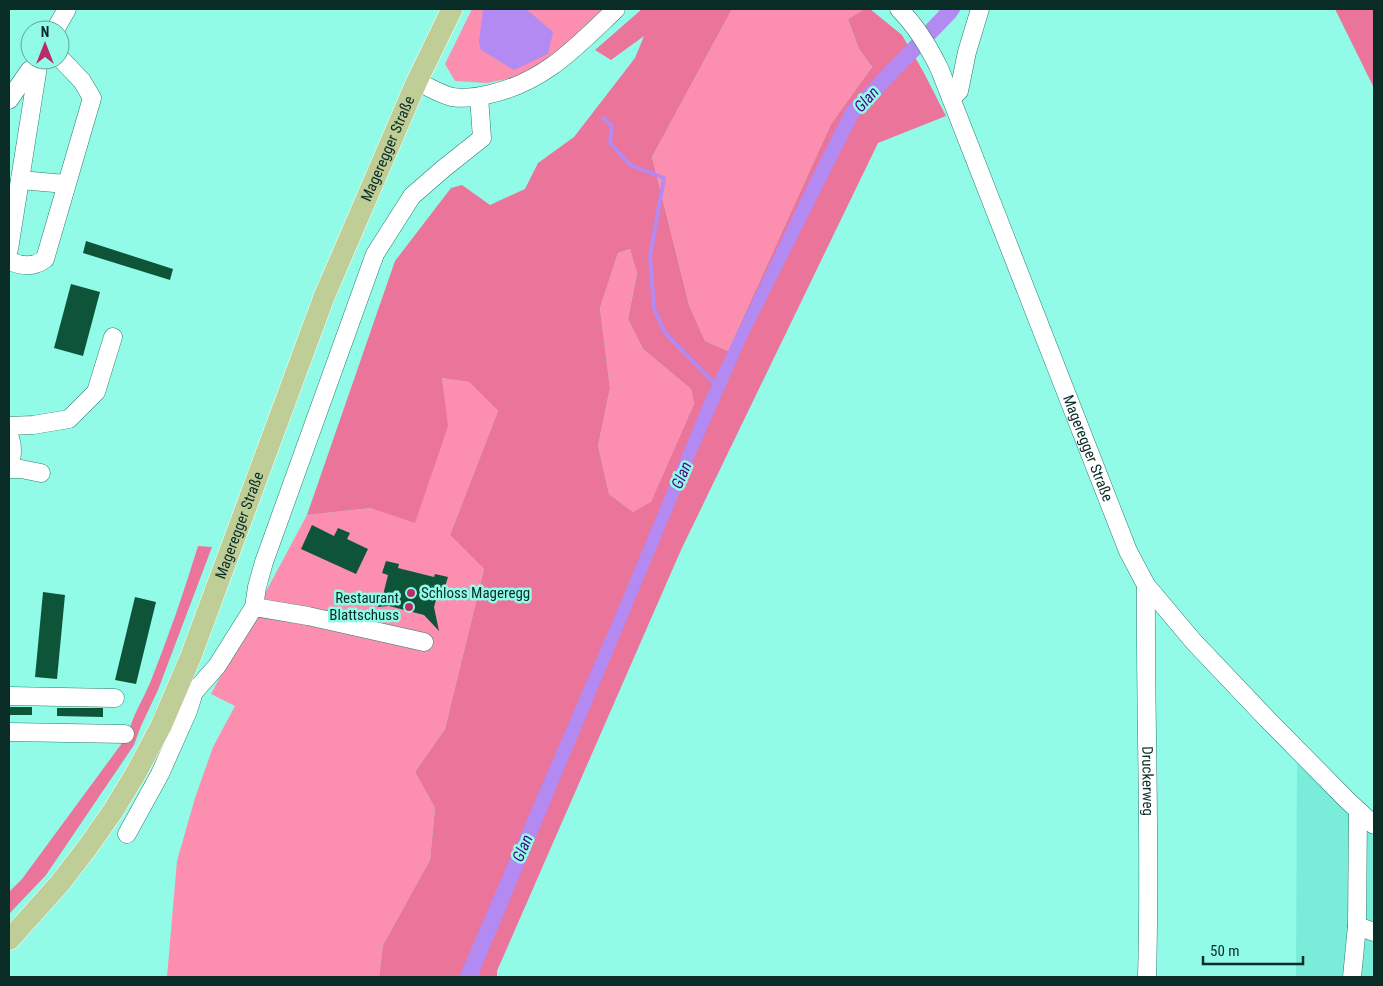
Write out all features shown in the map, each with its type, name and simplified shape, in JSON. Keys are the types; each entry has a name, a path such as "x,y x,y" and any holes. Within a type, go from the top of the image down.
{"main road":[{"name":"Mageregger Straße","path":"9,940 60,883 87,848 113,811 161,726 191,656 324,297 417,81 452,9"}],"street":[{"name":"Mageregger Straße","path":"417,81 452,97 479,97 516,88 547,71 573,50 616,9"},
{"name":"Mageregger Straße","path":"899,9 911,21 926,42 940,70 1128,551 1146,586 1194,642 1269,721 1374,825"},
{"path":"951,98 960,92 967,52 980,9"},
{"path":"9,262 36,266 45,259 92,98 82,81 70,68"},
{"path":"9,100 30,70"},
{"path":"9,249 17,174 37,70"},
{"path":"127,834 160,774 188,711 194,692 217,666 254,607 264,562 375,254 412,196 482,138 479,97"},
{"path":"17,174 66,184"},
{"path":"9,426 69,419 96,392 114,337"},
{"path":"9,436 12,451 9,467 41,474"},
{"name":"Druckerweg","path":"1146,586 1149,842 1147,977"},
{"path":"254,607 308,616 424,642"},
{"path":"9,696 115,698"},
{"path":"9,732 125,734"},
{"path":"1352,977 1357,926 1358,811"},
{"path":"1357,926 1374,932"}],"shaded area":[{"path":"472,9 608,9 531,74 487,83 455,81 445,64"},
{"path":"642,9 732,9 652,157 689,305 705,341 728,351 831,124 872,67 859,49 848,19 865,9 870,9 902,35 946,116 878,143 681,550 497,971 497,977 379,977 383,945 430,860 435,808 415,772 445,729 484,569 450,535 498,411 469,382 442,378 448,426 415,523 371,508 307,515 395,261 451,188 462,185 490,205 525,189 538,163 574,137 635,58 644,36 611,60 595,50","holes":["630,249 637,273 628,319 643,349 691,389 694,404 651,502 633,512 609,494 598,446 610,388 600,308 618,253"]},
{"path":"732,9 865,9 848,19 859,49 872,67 831,124 728,351 705,341 689,305 652,157"},
{"path":"1335,9 1374,9 1374,88"},
{"path":"630,249 637,272 628,319 643,349 691,389 694,404 651,503 633,512 609,494 598,446 610,388 600,308 618,253"},
{"path":"442,378 469,382 498,411 450,535 484,569 445,729 415,772 435,808 430,860 383,945 379,977 167,977 177,861 195,798 213,747 235,706 211,694 307,515 371,508 447,426"},
{"path":"198,546 212,547 158,690 134,745 46,875 9,914 9,892 22,879 128,735 132,721 150,683 163,649"},
{"path":"1297,761 1374,837 1374,977 1296,977"}],"water":[{"path":"483,9 526,9 553,32 548,54 514,70 481,50 479,42"},
{"name":"Glan","path":"941,9 961,9 956,17 857,119 746,340 693,461 480,971 480,977 459,977 623,597 706,397 809,182 847,107"}],"building":[{"path":"86,241 173,269 170,280 83,253"},
{"path":"71,284 100,292 83,356 54,348"},
{"path":"312,525 334,536 338,528 350,533 347,539 368,549 356,574 301,549"},
{"name":"Schloss Mageregg","path":"386,561 399,564 398,568 434,577 435,574 448,577 444,590 439,589 434,607 439,631 424,615 389,606 378,607 388,575 382,573"},
{"path":"43,592 65,595 57,679 35,677"},
{"path":"135,597 156,602 136,684 115,680"},
{"path":"9,707 32,707 32,715 9,715"},
{"path":"57,708 103,708 103,717 57,716"}],"waterway":[{"path":"603,118 612,126 610,143 630,165 664,178 650,257 654,308 665,333 717,386"}],"place":[{"name":"Schloss Mageregg","path":"411,593"},
{"name":"Restaurant Blattschuss","path":"409,607"}]}
